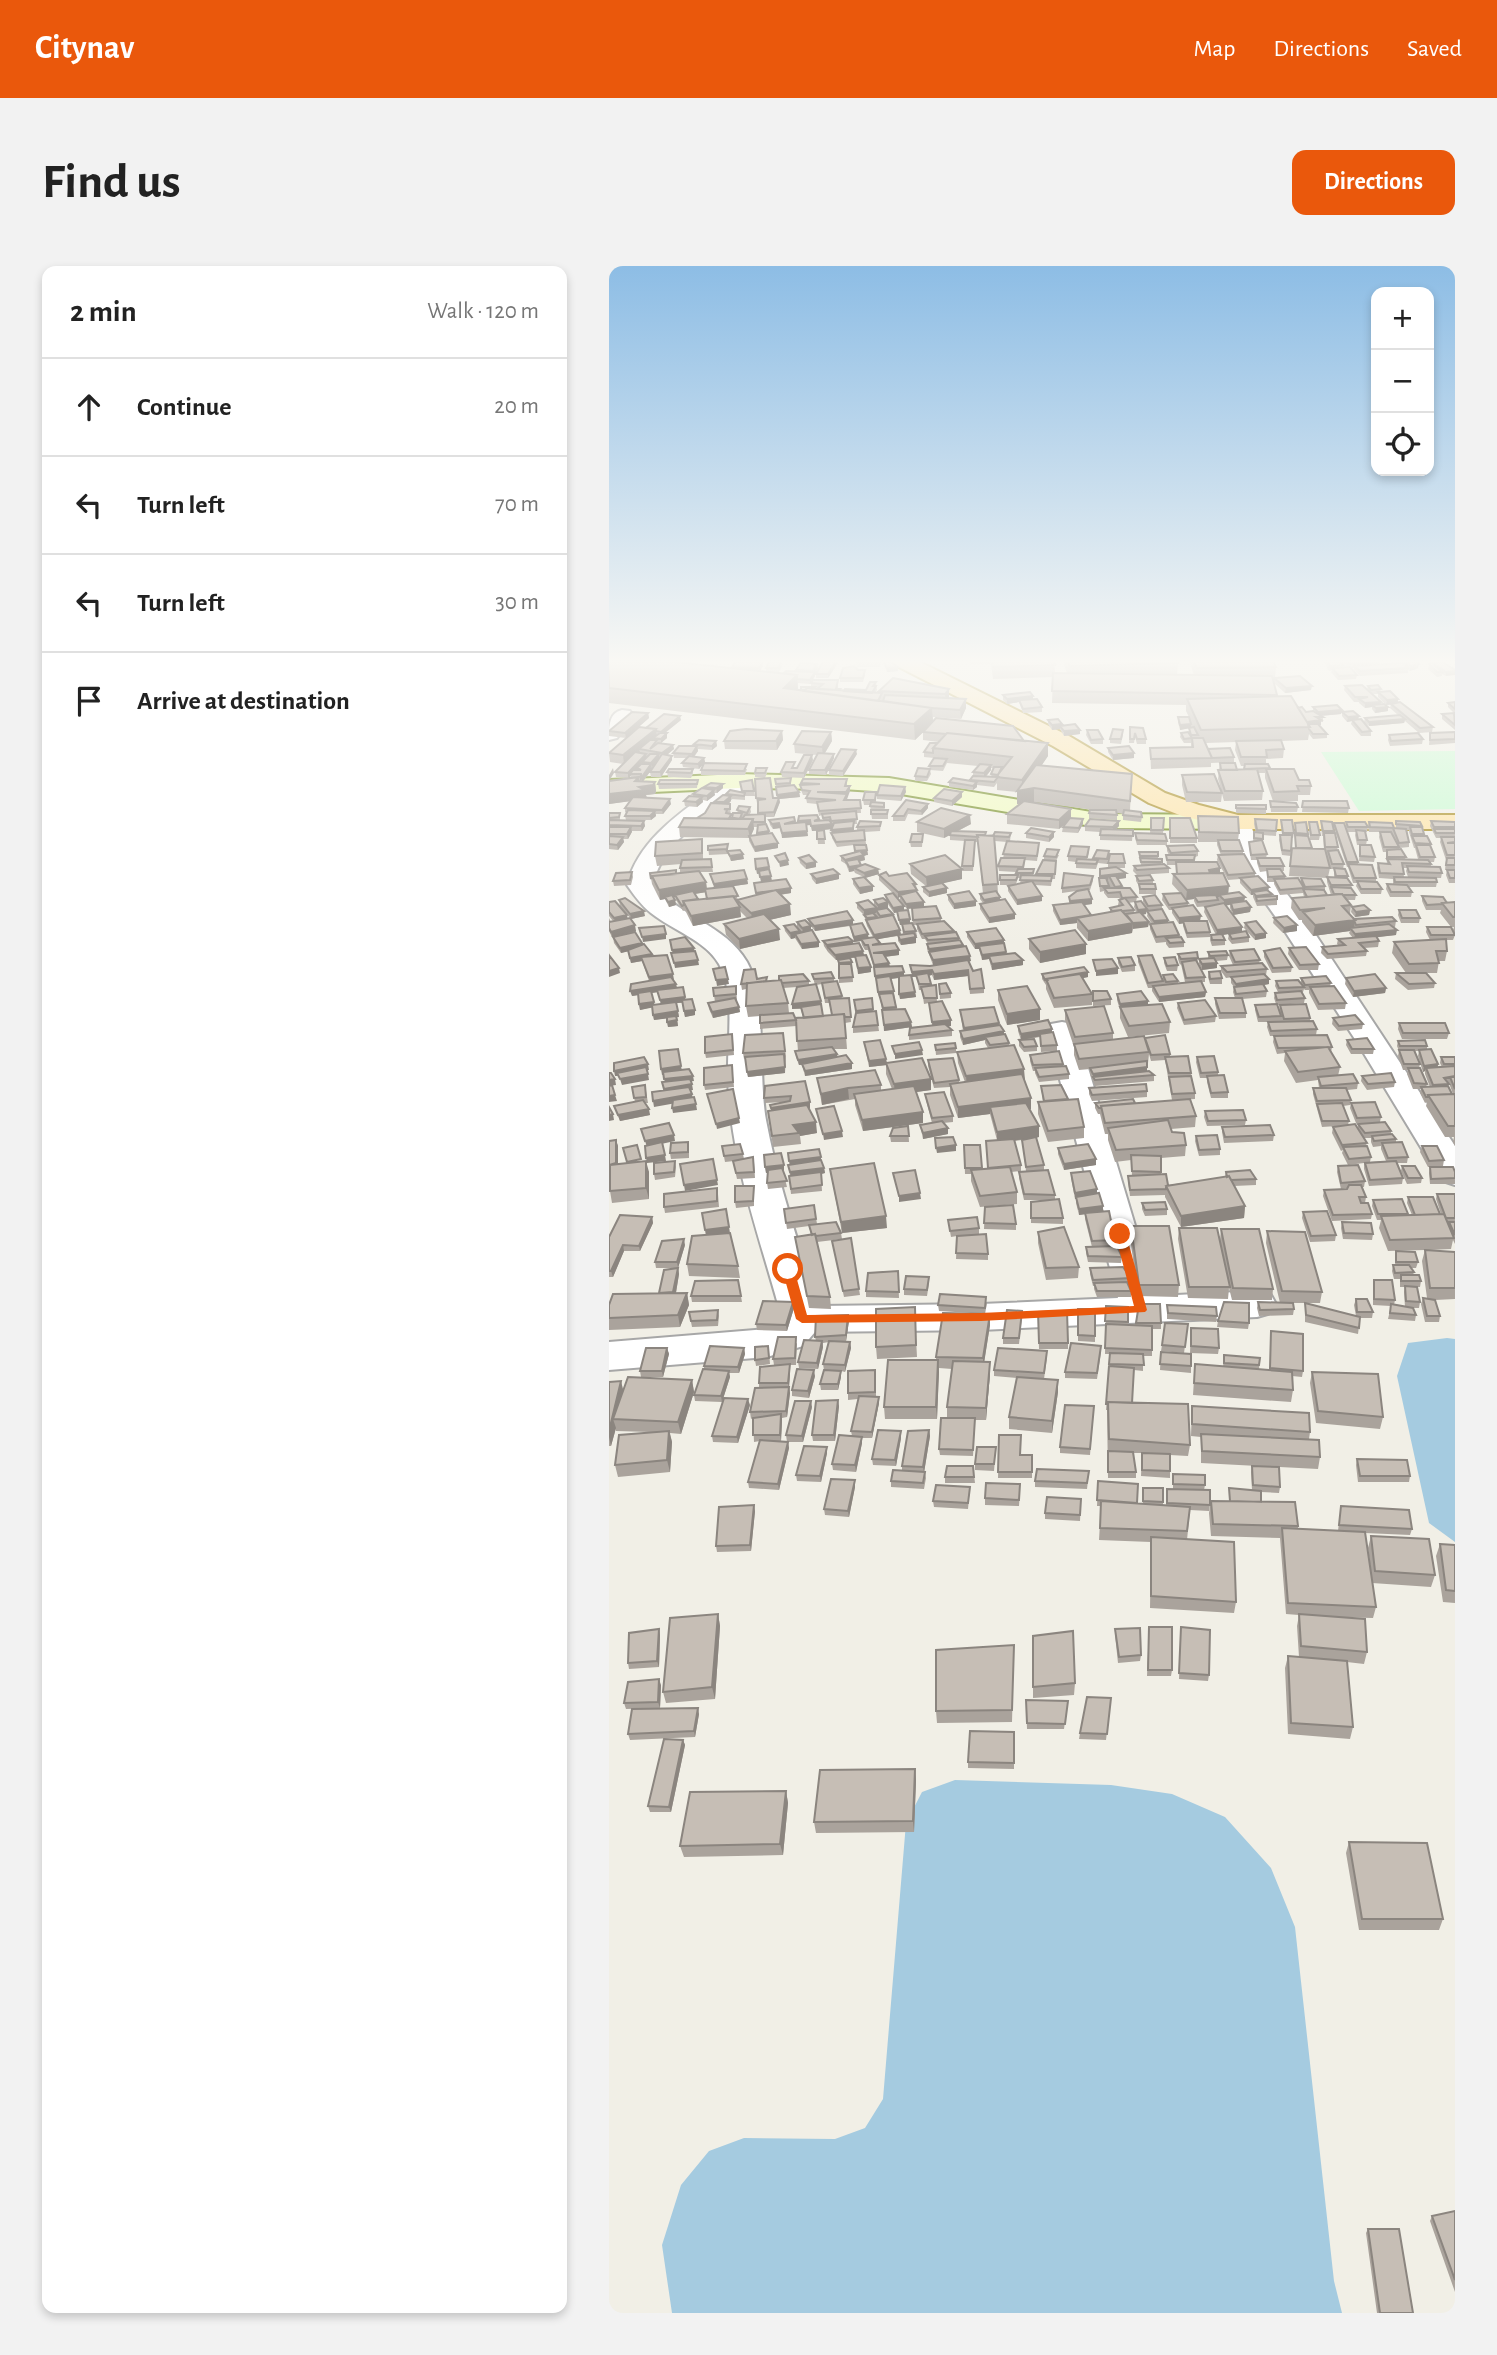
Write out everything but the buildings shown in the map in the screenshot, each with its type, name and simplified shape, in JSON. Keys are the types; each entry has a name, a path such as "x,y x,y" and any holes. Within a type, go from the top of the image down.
{"main road":[{"path":"1087,757 1157,798 1191,811 1238,822 1455,822"}],"street":[{"path":"609,1356 767,1343 788,1338 798,1330 802,1319 760,1168 745,1091 742,1007 735,967 723,948 702,931 661,909 640,886 640,874 655,848 739,781"},
{"path":"609,787 739,781 889,785 1103,821 1238,822 1250,863 1288,914 1376,1047 1455,1174"},
{"path":"1062,1031 1141,1310"},
{"path":"802,1319 981,1317 1257,1304"}],"green space":[{"path":"1324,757 1455,757 1455,809 1359,811"}],"water":[{"path":"1455,1339 1455,1542 1429,1523 1397,1376 1408,1343"},
{"path":"955,1780 1111,1785 1172,1794 1225,1817 1271,1868 1295,1927 1334,2281 1342,2313 672,2313 662,2245 681,2185 709,2151 744,2138 835,2139 865,2128 883,2099 906,1823 922,1792"}],"route":[{"path":"788,1269 802,1319 981,1317 1141,1310 1120,1234"}]}
